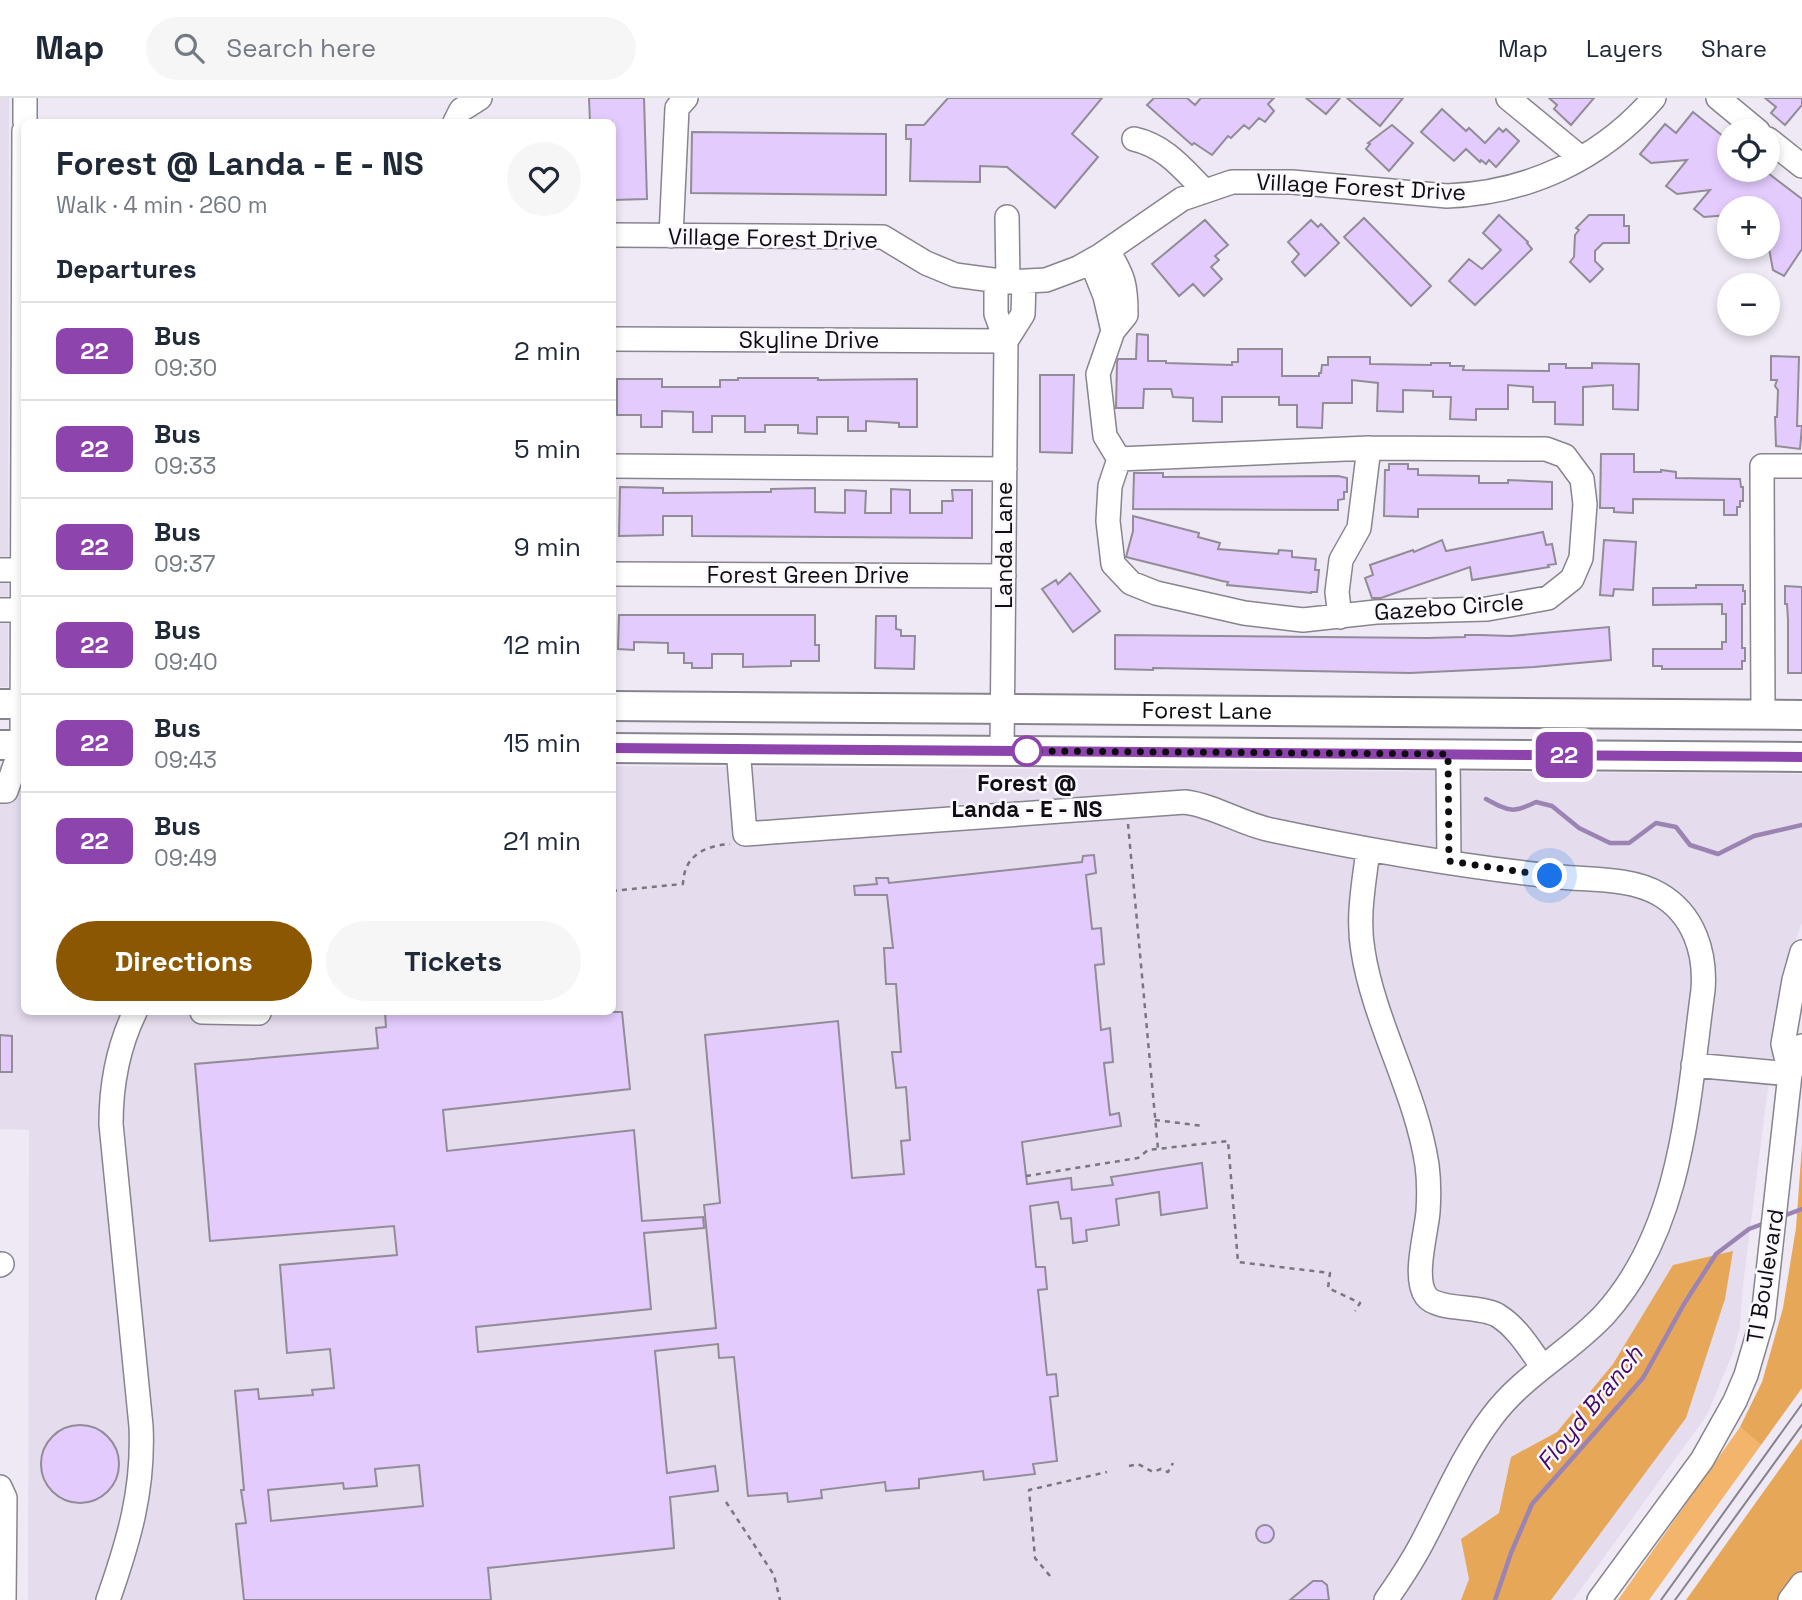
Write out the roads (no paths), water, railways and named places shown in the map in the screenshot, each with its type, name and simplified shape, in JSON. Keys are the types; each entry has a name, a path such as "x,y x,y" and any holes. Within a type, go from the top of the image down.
{"main road":[{"name":"Forest Lane","path":"616,706 1802,715"},
{"path":"737,706 738,748"},
{"path":"1448,754 1450,712"},
{"name":"Forest Lane","path":"616,748 1802,757"}],"street":[{"path":"24,119 25,98"},
{"path":"671,236 677,108 686,98"},
{"path":"1508,98 1581,158"},
{"name":"Village Forest Drive","path":"616,235 883,237 926,263 955,275 1009,282 1058,277 1100,256 1167,208 1204,190 1232,182 1268,181 1426,195 1469,195 1539,180 1581,158 1620,131 1654,98"},
{"path":"1718,98 1743,119"},
{"path":"1134,139 1163,150 1204,190"},
{"path":"1780,149 1802,166"},
{"path":"1006,341 1023,314 1009,282 1007,218"},
{"path":"1100,256 1113,331 1098,374 1105,436 1119,458"},
{"name":"Skyline Drive","path":"616,339 1006,341"},
{"name":"Landa Lane","path":"1002,750 1006,341"},
{"path":"1340,617 1337,592 1341,561 1359,527 1369,448"},
{"name":"Gazebo Circle","path":"1369,448 1546,449 1565,456 1582,479 1585,504 1581,558 1572,579 1548,598 1487,609 1377,612 1303,620 1244,613 1156,593 1132,583 1113,564 1108,521 1110,486 1119,458 1369,448"},
{"path":"1763,714 1762,466 1802,466"},
{"path":"616,467 1005,469"},
{"path":"0,570 21,570"},
{"name":"Forest Green Drive","path":"616,573 1004,576"},
{"path":"0,610 21,610"},
{"path":"0,791 6,791 15,745 21,637"},
{"path":"738,748 745,834 1185,802 1208,806 1261,828 1367,850 1524,873 1628,884 1652,890 1671,903 1692,929 1700,946 1703,962 1703,990 1693,1065 1676,1169 1668,1198 1641,1264 1619,1297 1598,1321 1505,1400 1484,1428 1422,1544 1386,1600"},
{"path":"1448,754 1449,861"},
{"path":"1367,850 1361,919 1364,961 1418,1128 1428,1173 1429,1201 1421,1284 1426,1295 1435,1303 1482,1310 1499,1317 1520,1336 1542,1366"},
{"name":"TI Boulevard","path":"1790,1074 1783,1044 1794,980 1802,952"},
{"path":"108,1600 131,1535 142,1464 141,1426 111,1124 113,1084 118,1057 134,1015"},
{"name":"TI Boulevard","path":"1599,1600 1702,1460 1735,1401 1755,1348 1765,1295 1790,1074 1802,1046"},
{"path":"1693,1065 1790,1074"},
{"path":"0,1487 5,1498 4,1600"},
{"path":"1790,1600 1802,1584"}],"waterway":[{"path":"1486,799 1511,810 1536,802 1552,806 1579,828 1610,843 1629,843 1656,823 1676,827 1690,845 1718,854 1754,836 1802,825"},
{"name":"Floyd Branch","path":"1783,1216 1802,1209"},
{"name":"Floyd Branch","path":"1495,1600 1532,1504 1643,1378 1684,1304 1716,1254 1749,1229 1765,1223"}],"tram line":[{"path":"1661,1600 1802,1404"},
{"path":"1675,1600 1802,1425"}],"place":[{"name":"Forest @ Landa - E - NS","path":"1027,751"}]}
